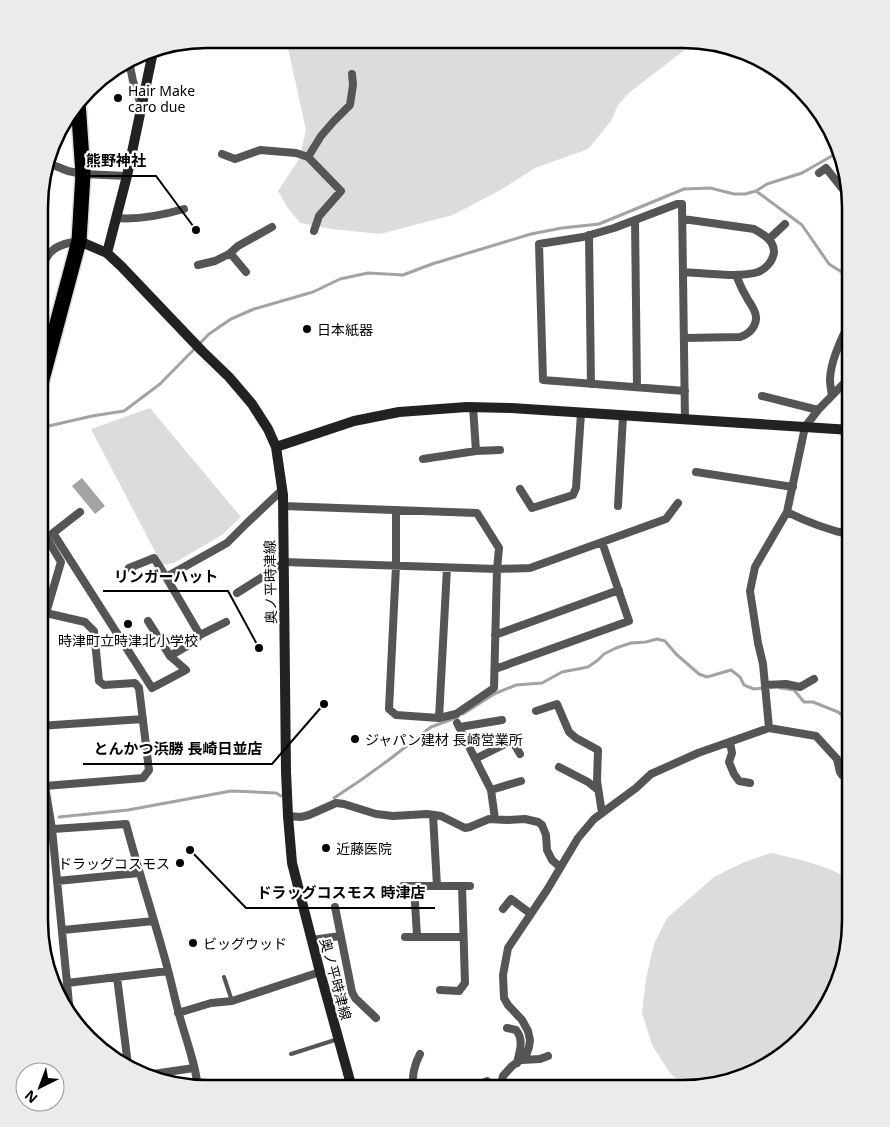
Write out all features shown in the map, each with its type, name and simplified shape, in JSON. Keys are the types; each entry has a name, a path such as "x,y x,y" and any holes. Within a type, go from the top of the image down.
{"highway":[{"path":"47,361 79,241 83,174 79,112"}],"main road":[{"path":"107,253 127,176 152,57"},
{"name":"奥ノ平時津線","path":"79,241 107,253 229,377 252,404 268,429 276,447 283,506 286,772 292,863 349,1079"},
{"path":"276,447 354,421 399,412 473,407 842,429"}],"street":[{"path":"130,67 142,107"},
{"path":"308,157 321,136 350,105 353,85 352,74"},
{"path":"222,154 235,159 260,150 308,157 341,191 319,216 314,231"},
{"path":"53,165 83,174 127,176"},
{"path":"819,173 826,168 841,187"},
{"path":"685,391 542,380 540,244 589,235 614,228 676,204 682,204 683,219 683,272 685,391 685,420"},
{"path":"116,218 146,218 184,209"},
{"path":"683,219 754,229 769,239 774,252 767,267 758,272 736,275 683,272"},
{"path":"635,220 637,387"},
{"path":"769,239 786,224"},
{"path":"198,266 215,261 272,228"},
{"path":"589,235 591,384"},
{"path":"47,260 53,249 79,241"},
{"path":"230,253 246,272"},
{"path":"684,338 740,337 752,330 757,318 736,275"},
{"path":"832,396 830,381 832,368 842,339"},
{"path":"769,728 763,664 750,590 755,567 787,512 805,427 818,410 842,385"},
{"path":"762,396 818,410"},
{"path":"473,407 476,451"},
{"path":"520,489 532,508 573,495 576,488 581,413"},
{"path":"618,506 622,416"},
{"path":"423,459 476,451 500,450"},
{"path":"696,472 793,487"},
{"path":"166,577 227,543 282,490"},
{"path":"237,593 283,563 447,568 530,568 666,519 678,503"},
{"path":"283,506 396,510 476,513 499,548 494,688 456,714 439,718 396,715 389,708 396,566 396,510"},
{"path":"80,512 53,533 152,688 186,670 170,656 148,621"},
{"path":"787,512 798,518 842,532"},
{"path":"47,539 61,562 47,610"},
{"path":"495,669 629,621 602,542"},
{"path":"129,568 154,558 200,635"},
{"path":"439,718 447,568"},
{"path":"495,635 618,590"},
{"path":"47,613 85,622 94,631 99,681 104,685 135,683 139,688 149,770 143,778 47,786"},
{"path":"170,656 194,642 200,635 226,622"},
{"path":"766,689 786,684 800,687 814,679"},
{"path":"536,711 557,704 569,732 598,750 597,781 602,813"},
{"path":"47,726 143,719"},
{"path":"495,819 491,790 459,725 502,720"},
{"path":"502,1079 512,1066 526,1056 530,1040 528,1030 522,1020 504,998 504,975 508,948 578,838 594,819 636,788 651,774 698,754 769,728 816,736 837,759 842,775"},
{"path":"475,759 511,741 520,754"},
{"path":"730,742 732,753 729,762 734,774 739,781 750,783"},
{"path":"559,767 588,782 598,790"},
{"path":"491,790 521,780"},
{"path":"47,798 63,930 69,999"},
{"path":"288,816 301,817 309,815 336,803 376,814 393,816 426,814 441,816 465,828 489,819 525,819 542,825 546,835 549,855 560,867"},
{"path":"434,815 437,886"},
{"path":"47,829 126,824 197,1079"},
{"path":"57,881 139,873"},
{"path":"403,886 470,886"},
{"path":"414,886 416,936"},
{"path":"440,990 459,991 465,983 462,886"},
{"path":"503,909 511,899 531,914"},
{"path":"335,907 352,992 355,998 376,1018"},
{"path":"63,930 154,921"},
{"path":"312,940 340,936"},
{"path":"405,937 463,937"},
{"path":"67,983 168,971"},
{"path":"178,1013 211,1003 232,1000 320,972"},
{"path":"117,976 127,1058"},
{"path":"507,1028 516,1030 521,1039 520,1061"},
{"path":"412,1079 420,1054"},
{"path":"520,1061 540,1059 548,1056"},
{"path":"162,1073 194,1068"}],"lane":[{"path":"224,977 232,1000"},
{"path":"292,1054 338,1039"}],"shaded area":[{"path":"288,47 688,47 630,92 618,105 611,121 588,149 535,168 502,189 453,215 380,234 332,229 300,223 288,208 278,191 299,159 306,130"},
{"path":"150,408 241,517 222,535 174,563 162,565 91,429"},
{"path":"82,478 105,506 95,514 72,486"},
{"path":"771,853 822,866 842,875 842,931 837,962 821,1000 810,1017 780,1047 763,1058 735,1071 694,1079 676,1079 670,1073 652,1045 642,1012 646,979 654,944 667,918 714,877 742,863"}],"waterway":[{"path":"47,426 124,411 160,384 209,334 231,319 254,309 313,292 340,279 368,273 403,275 432,264 531,234 599,224 684,189 710,188 734,194 745,194 756,191 767,184 802,173 833,155"},
{"path":"756,191 802,225 829,264 842,272"},
{"path":"463,714 494,694 516,685 542,683 562,672 588,667 604,654 616,648 631,643 657,639 665,641 676,654 699,674 707,677 731,670 740,677 744,685 754,689 764,688"},
{"path":"780,688 794,690 804,702 813,702 842,715"},
{"path":"334,798 390,759 431,727 458,717"},
{"path":"59,817 128,810 231,791 276,793 281,796"}],"place":[{"name":"Hair Make caro due","path":"118,98"},
{"name":"熊野神社","path":"196,230"},
{"name":"日本紙器","path":"307,329"},
{"name":"時津町立時津北小学校","path":"128,624"},
{"name":"リンガーハット","path":"259,648"},
{"name":"とんかつ浜勝 長崎日並店","path":"324,704"},
{"name":"ジャパン建材 長崎営業所","path":"355,739"},
{"name":"近藤医院","path":"326,848"},
{"name":"ドラッグコスモス 時津店","path":"190,850"},
{"name":"ドラッグコスモス","path":"180,863"},
{"name":"ビッグウッド","path":"193,943"}]}
